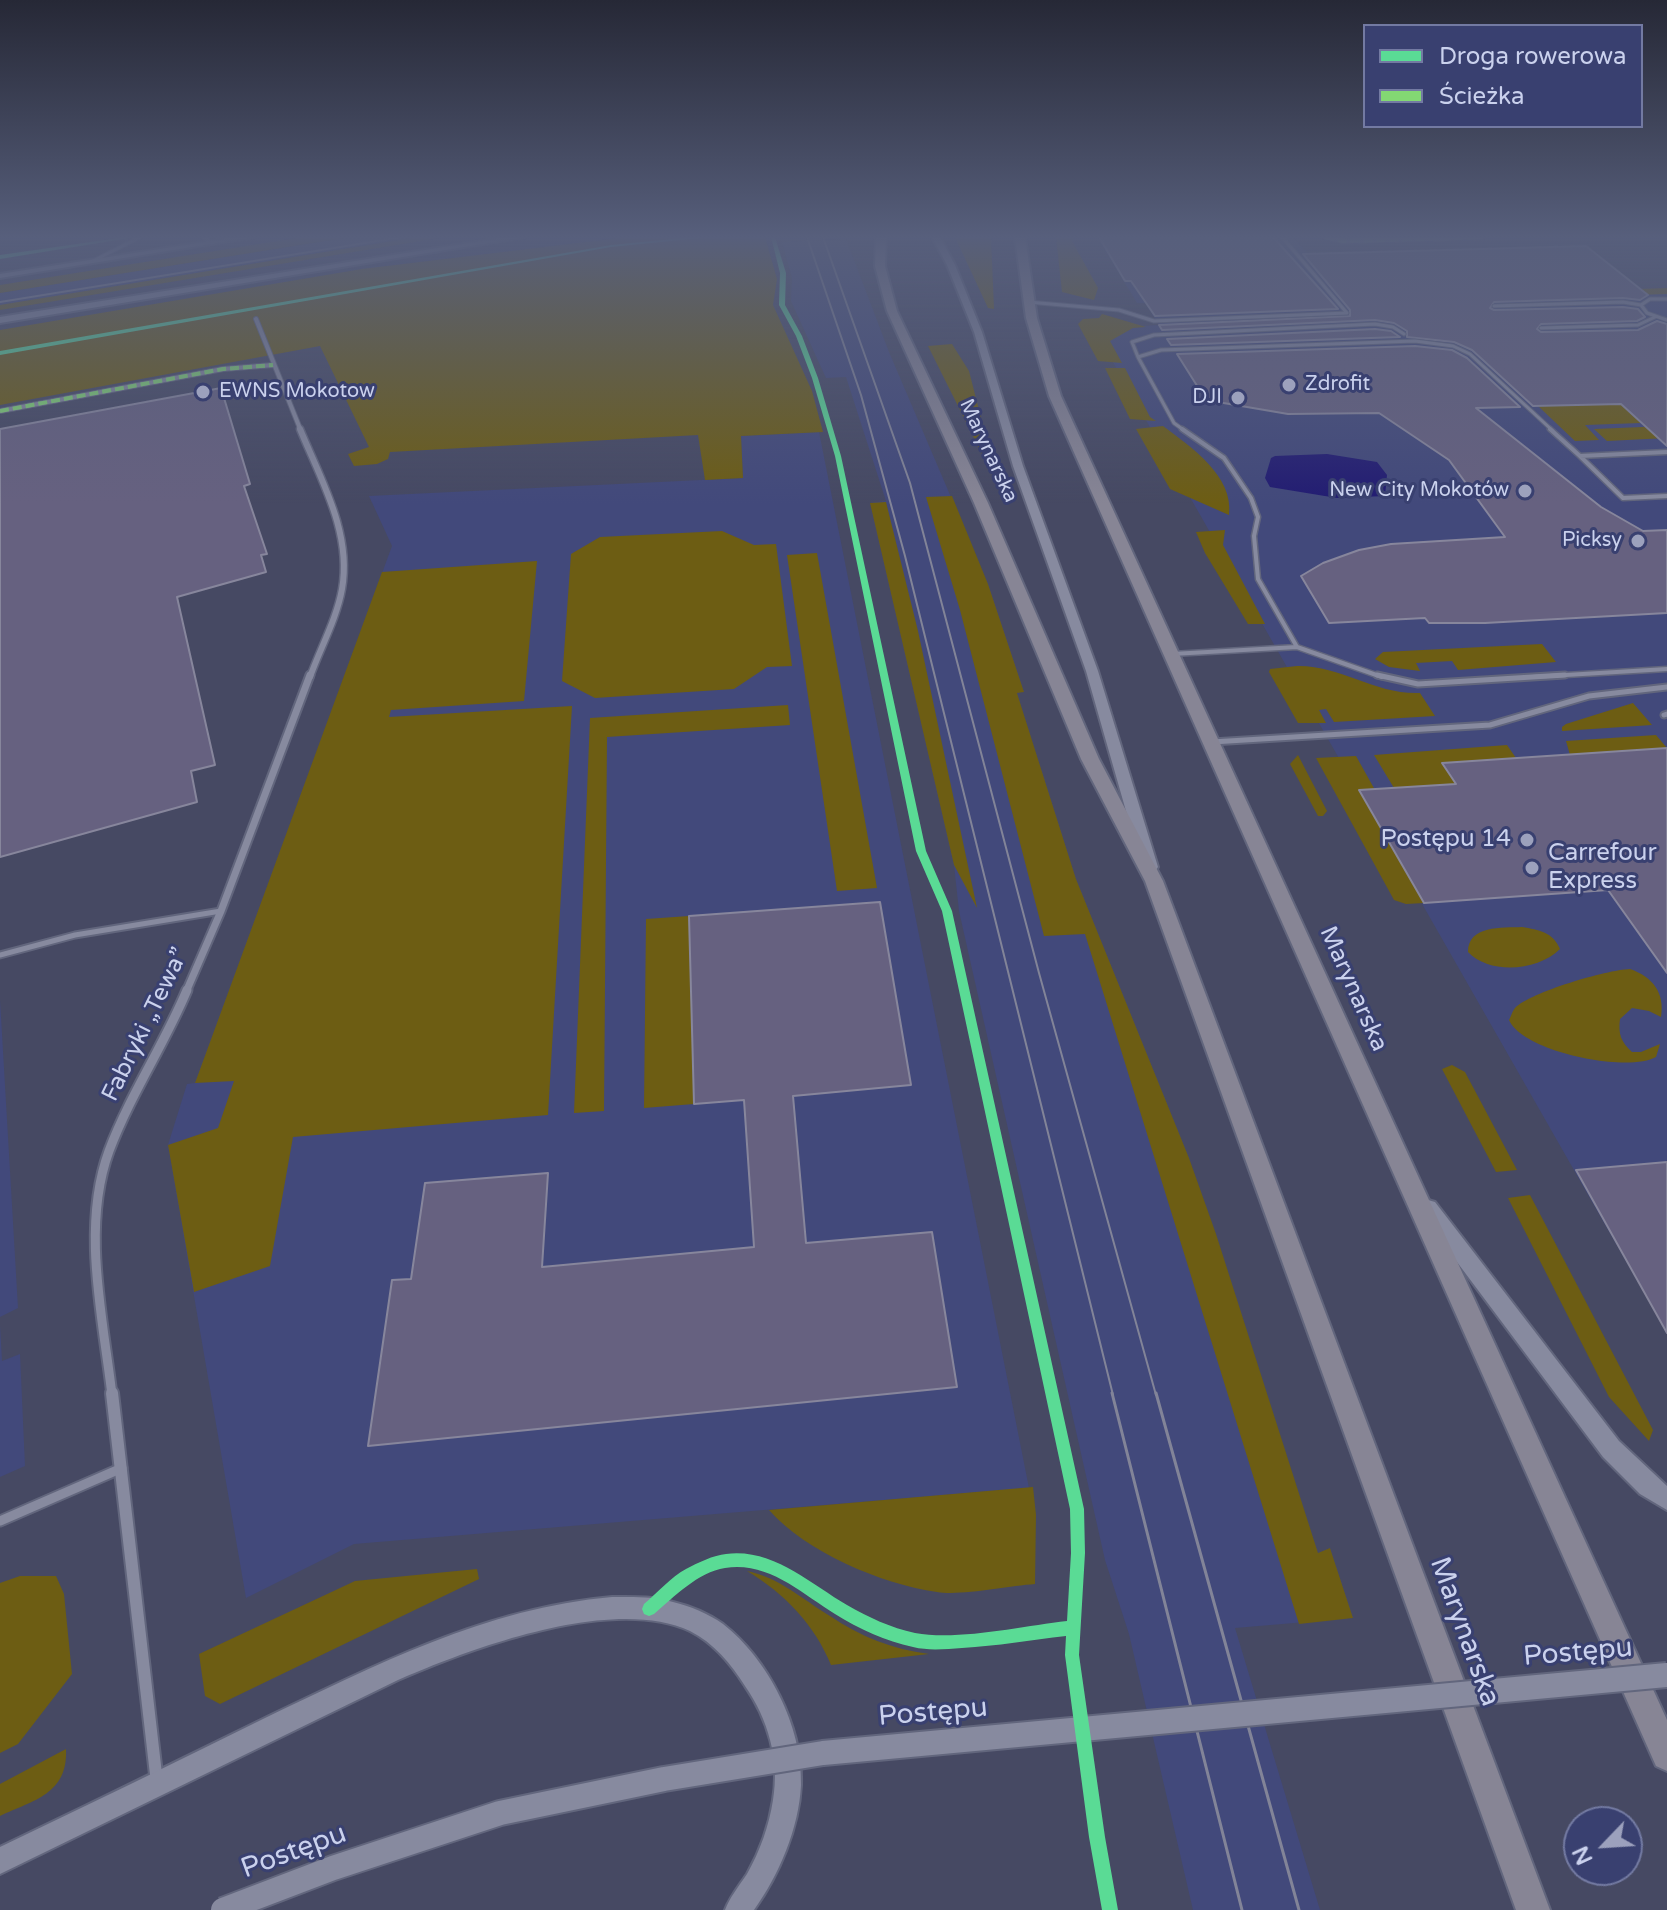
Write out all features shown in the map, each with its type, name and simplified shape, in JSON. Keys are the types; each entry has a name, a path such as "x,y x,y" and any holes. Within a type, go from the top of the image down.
{"main road":[{"name":"Marynarska","path":"900,326 981,503 1090,759 1154,881"},
{"name":"Marynarska","path":"976,326 1018,466 1092,671 1154,881 1533,1910"},
{"name":"Marynarska","path":"1033,326 1040,357 1055,396 1667,1755"},
{"path":"1406,1179 1611,1449 1648,1486 1667,1499"},
{"path":"0,1861 389,1671 489,1630 578,1611 649,1609 677,1615 714,1632 743,1660 769,1701 783,1743 789,1785 780,1825 766,1862 738,1910"},
{"name":"Postępu","path":"223,1910 333,1868 500,1813 664,1779 808,1755 1667,1675"}],"street":[{"name":"Fabryki „Tewa”","path":"157,1784 96,1253 99,1203 108,1154 137,1086 175,1019 221,911 342,592 345,557 338,522 259,326"},
{"path":"0,411 223,369 273,365"}],"lane":[{"path":"1297,647 1258,579 1254,536 1258,517 1251,498 1224,458 1174,423 1132,342 1154,335 1332,326"},
{"path":"1388,326 1404,334"},
{"path":"1541,328 1601,326"},
{"path":"1138,357 1161,350 1415,341 1453,346 1470,354 1623,498 1667,496"},
{"path":"1580,456 1667,452"},
{"path":"1172,654 1297,647 1372,674 1418,684 1667,669"},
{"path":"1210,742 1490,725 1589,696 1667,687"},
{"path":"0,955 75,935 221,911"},
{"path":"0,1521 122,1468"}],"shaded area":[{"path":"23,326 783,326 812,391 823,432 741,436 743,478 705,480 698,435 390,452 388,459 377,464 354,466 348,454 369,447 320,346 0,405 0,330"},
{"path":"802,326 879,326 988,584 1024,692 1017,693 1076,879 1189,1158 1318,1553 1330,1548 1353,1618 1235,1628 1320,1910 1193,1910 1129,1634 1105,1560 959,911 954,865 870,503 886,501 846,377 826,378"},
{"path":"1079,326 1146,327 1133,328 1110,341 1122,363 1098,361"},
{"path":"1141,326 1667,326 1667,1333 1094,329"},
{"path":"1445,326 1535,326 1641,423 1585,425 1599,440 1575,441 1461,333"},
{"path":"952,344 969,371 999,488 928,346"},
{"path":"1105,368 1125,368 1150,417 1156,421 1130,419"},
{"path":"1163,426 1198,453 1218,475 1229,501 1229,515 1170,489 1136,429"},
{"path":"1667,426 1667,438 1607,441 1594,429"},
{"path":"819,432 1029,1488 354,1544 246,1598 168,1145 187,1084 195,1083 392,546 369,496 743,478 741,436"},
{"path":"1327,454 1377,462 1387,475 1385,496 1337,498 1270,487 1265,478 1271,458 1275,456"},
{"path":"952,496 988,584 1024,692 1017,693 1076,879 1189,1158 1318,1553 1330,1548 1353,1618 1299,1624 1085,934 1044,936 960,610 926,497"},
{"path":"886,502 918,631 977,908 954,865 870,503"},
{"path":"1225,530 1223,545 1265,624 1248,624 1205,553 1196,532"},
{"path":"722,531 754,545 776,544 792,666 767,667 734,689 595,698 562,681 571,554 600,537"},
{"path":"817,553 877,888 837,891 787,555"},
{"path":"537,561 524,701 391,710 389,717 572,706 548,1115 293,1137 270,1266 194,1292 168,1145 218,1128 234,1081 195,1083 382,572"},
{"path":"1542,644 1556,662 1458,670 1452,661 1416,663 1420,671 1389,667 1375,659 1383,652"},
{"path":"1297,666 1328,670 1388,689 1420,693 1435,716 1334,722 1326,709 1319,710 1326,723 1298,723 1269,672 1270,669"},
{"path":"1633,703 1652,725 1562,731 1566,724"},
{"path":"788,705 790,725 607,737 604,1111 574,1113 590,718"},
{"path":"1656,735 1667,748 1570,755 1566,741"},
{"path":"1507,745 1516,758 1443,764 1456,784 1394,788 1374,755"},
{"path":"1298,755 1327,811 1323,816 1318,816 1290,764"},
{"path":"1356,756 1375,790 1360,791 1424,903 1406,904 1394,900 1316,758"},
{"path":"689,916 694,1104 644,1108 646,919"},
{"path":"1522,927 1549,935 1560,949 1539,962 1514,967 1489,964 1468,952 1470,943 1480,932"},
{"path":"1630,969 1645,976 1656,987 1661,1000 1661,1017 1632,1008 1620,1019 1621,1037 1632,1052 1641,1052 1660,1044 1656,1057 1623,1062 1577,1056 1534,1042 1509,1020 1515,1008 1536,995 1587,978"},
{"path":"0,1000 18,1308 0,1317"},
{"path":"1452,1065 1465,1072 1517,1170 1496,1172 1442,1069"},
{"path":"1530,1195 1653,1430 1649,1441 1609,1397 1508,1198"},
{"path":"0,1325 2,1361 20,1354 25,1466 0,1477"},
{"path":"1033,1487 1036,1515 1035,1584 971,1592 937,1592 869,1574 803,1539 769,1510"},
{"path":"477,1569 479,1579 220,1704 205,1696 199,1654 355,1581"},
{"path":"747,1571 780,1584 865,1636 902,1649 929,1654 831,1665 797,1611"},
{"path":"20,1576 56,1576 64,1594 72,1674 18,1744 0,1753 0,1583"},
{"path":"66,1749 65,1764 55,1786 36,1800 0,1816 0,1784"}],"building":[{"path":"1160,326 1244,326 1162,330"},
{"path":"1399,326 1539,326 1537,329 1541,332 1638,330 1646,326 1667,326 1667,446 1621,404 1533,406 1472,350 1454,342 1407,337 1407,331"},
{"path":"1375,329 1391,331 1400,337 1171,345 1167,339"},
{"name":"New City Mokotów","path":"1415,346 1452,350 1467,358 1520,407 1476,408 1601,507 1643,531 1667,530 1667,613 1485,623 1429,623 1425,618 1329,623 1301,576 1323,563 1359,550 1391,544 1505,537 1449,460 1379,413 1288,414 1206,400 1177,354"},
{"path":"221,388 250,484 244,486 267,554 261,555 266,572 177,597 215,765 191,771 197,802 0,857 0,429"},
{"name":"Postępu 14","path":"1667,748 1667,973 1608,890 1424,903 1359,790 1456,784 1442,763"},
{"path":"880,902 911,1085 793,1096 806,1243 932,1232 957,1387 368,1446 392,1280 411,1279 425,1183 548,1173 542,1267 754,1247 744,1100 694,1104 689,916"},
{"path":"1667,1162 1667,1333 1576,1170"}],"tram line":[{"path":"837,326 861,395 905,556 1113,1395"},
{"path":"855,326 910,483 1039,973 1156,1395"},
{"path":"1112,1393 1242,1910"},
{"path":"1156,1393 1299,1910"}],"marked path":[{"path":"0,411 223,369 273,365"}],"cycle path":[{"path":"0,353 153,326"},
{"path":"794,326 815,378 838,456 921,851 947,911 1077,1509 1078,1553 1072,1655 1110,1910"},
{"path":"649,1609 689,1575 724,1561 754,1561 783,1572 875,1628 914,1640 950,1642 1073,1628"}],"place":[{"name":"Zdrofit","path":"1289,385"},
{"name":"EWNS Mokotow","path":"203,392"},
{"name":"DJI","path":"1238,398"},
{"name":"New City Mokotów","path":"1525,491"},
{"name":"Picksy","path":"1638,541"},
{"name":"Postępu 14","path":"1527,840"},
{"name":"Carrefour Express","path":"1532,868"}]}
